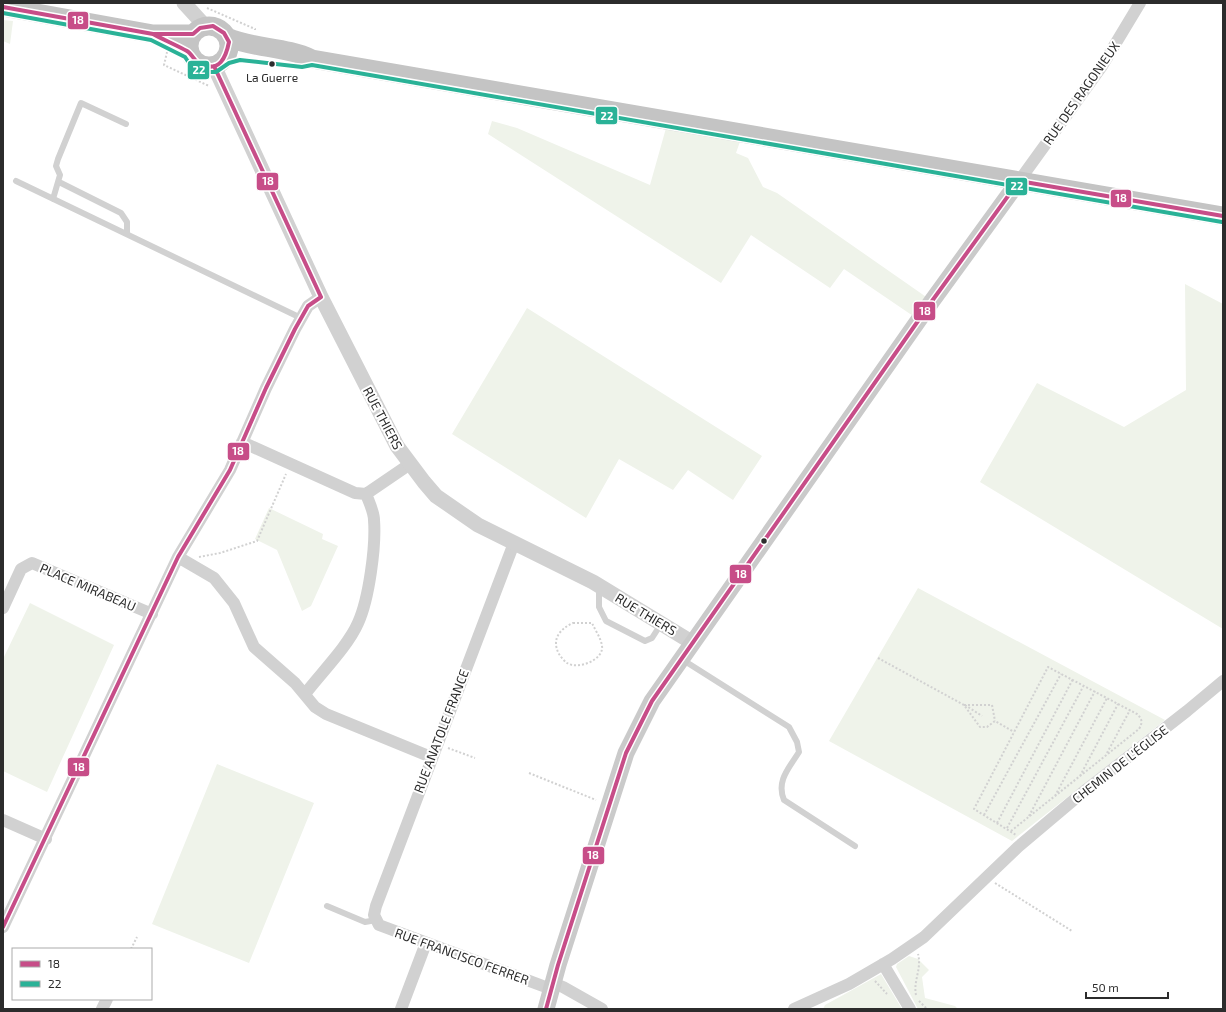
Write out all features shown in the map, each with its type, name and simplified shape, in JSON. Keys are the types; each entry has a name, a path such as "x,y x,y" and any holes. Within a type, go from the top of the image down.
{"main road":[{"path":"3,7 161,37 190,52 199,64 250,54 294,61 312,59"},
{"path":"161,37 217,28 227,37 240,43 294,52 312,59 1223,216"},
{"path":"190,52 189,42 199,30"},
{"path":"220,61 229,47 227,37"},
{"path":"546,1009 626,753 652,701 1019,181"}],"street":[{"path":"184,3 199,30"},
{"name":"RUE DES RAGONIEUX","path":"1019,181 1102,66 1140,3"},
{"name":"RUE THIERS","path":"220,61 224,86 321,297 397,446 436,496 478,525 599,586 693,642"},
{"path":"3,927 46,839 178,556 230,470 266,388 301,318 308,306 321,297"},
{"path":"242,442 355,493 366,494 410,464"},
{"path":"305,694 339,652 358,623 364,605 372,557 374,519 366,494"},
{"name":"RUE ANATOLE FRANCE","path":"376,920 374,915 376,906 431,757 514,543"},
{"path":"178,556 214,578 234,603 254,647 305,694 315,707 326,714 431,757"},
{"name":"PLACE MIRABEAU","path":"3,608 21,569 32,563 152,614"},
{"name":"CHEMIN DE L'ÉGLISE","path":"794,1009 849,984 883,964 924,936 1021,845 1082,793 1187,712 1223,681"},
{"path":"3,820 46,839"},
{"name":"RUE FRANCISCO FERRER","path":"376,920 379,925 426,943 552,986 563,986 602,1009"},
{"path":"401,1009 426,943"},
{"path":"883,964 910,1009"},
{"path":"102,1009 106,1000"}],"lane":[{"path":"53,199 60,175 56,166 58,159 81,103 126,124"},
{"path":"16,181 301,318"},
{"path":"59,182 121,213 127,222 127,234"},
{"path":"599,586 600,607 606,620 645,641 652,638 661,624"},
{"path":"682,659 789,728 798,742 799,752 782,780 781,793 784,800 855,846"},
{"path":"326,906 365,922 376,920"}],"path":[{"path":"201,6 255,29 252,45"},
{"path":"161,37 164,65 216,90 224,86"},
{"path":"189,562 201,556 220,553 257,541 290,464"},
{"path":"574,623 592,623 602,645 602,649 599,657 594,660 572,666 566,663 562,658 556,644 556,638 564,627 574,623"},
{"path":"878,658 982,716"},
{"path":"1012,831 1139,729 1142,724 1141,719 1130,710 1048,667 974,809 1012,831 1021,845"},
{"path":"984,815 1061,673"},
{"path":"997,822 1073,679"},
{"path":"1007,828 1084,685"},
{"path":"1028,818 1095,691"},
{"path":"1054,797 1107,698"},
{"path":"1080,777 1118,704"},
{"path":"964,705 980,727 987,727 995,721"},
{"path":"964,705 992,706 995,721 1014,732"},
{"path":"1106,756 1130,710"},
{"path":"436,744 475,758"},
{"path":"529,773 597,801 609,809"},
{"path":"986,877 1072,931"},
{"path":"132,948 137,937"},
{"path":"918,954 920,969 915,989 919,1001 927,1009"},
{"path":"868,984 874,980 888,995"}],"shaded area":[{"path":"3,20 13,21 10,44 3,41"},
{"path":"492,121 517,128 650,185 668,121 743,133 736,153 748,158 763,187 777,193 932,301 919,320 844,269 830,288 751,235 721,283 488,134"},
{"path":"1185,284 1223,304 1223,629 980,482 1037,383 1124,427 1186,390"},
{"path":"527,308 762,456 733,500 688,470 673,490 619,459 586,518 452,434"},
{"path":"269,508 323,534 322,539 338,546 311,606 302,611 277,550 255,539"},
{"path":"918,588 1165,720 1012,841 829,741"},
{"path":"30,603 114,645 47,792 3,771 3,659"},
{"path":"217,764 314,803 249,963 152,924"},
{"path":"909,956 918,959 929,970 922,977 925,998 955,1006 958,1009 918,1009 896,967 897,964"},
{"path":"881,974 902,1009 823,1009 825,1005"}],"transit line":[{"name":"18","path":"3,7 153,34"},
{"name":"22","path":"3,13 151,40 185,57 191,66 203,72 216,72 229,63 240,60 302,67 312,65 1222,222"},
{"name":"18","path":"213,26 224,33 229,42 224,58 217,65 213,66 200,64 187,51 153,34 193,34 200,28 213,26"},
{"name":"18","path":"214,66 321,297"},
{"name":"18","path":"1019,181 1223,216"},
{"name":"18","path":"546,1009 558,965 626,753 652,701 932,301 1019,181"},
{"name":"18","path":"3,927 178,557 230,470 266,388 295,329 308,306 321,297"}],"place":[{"name":"La Guerre","path":"272,64"}]}
